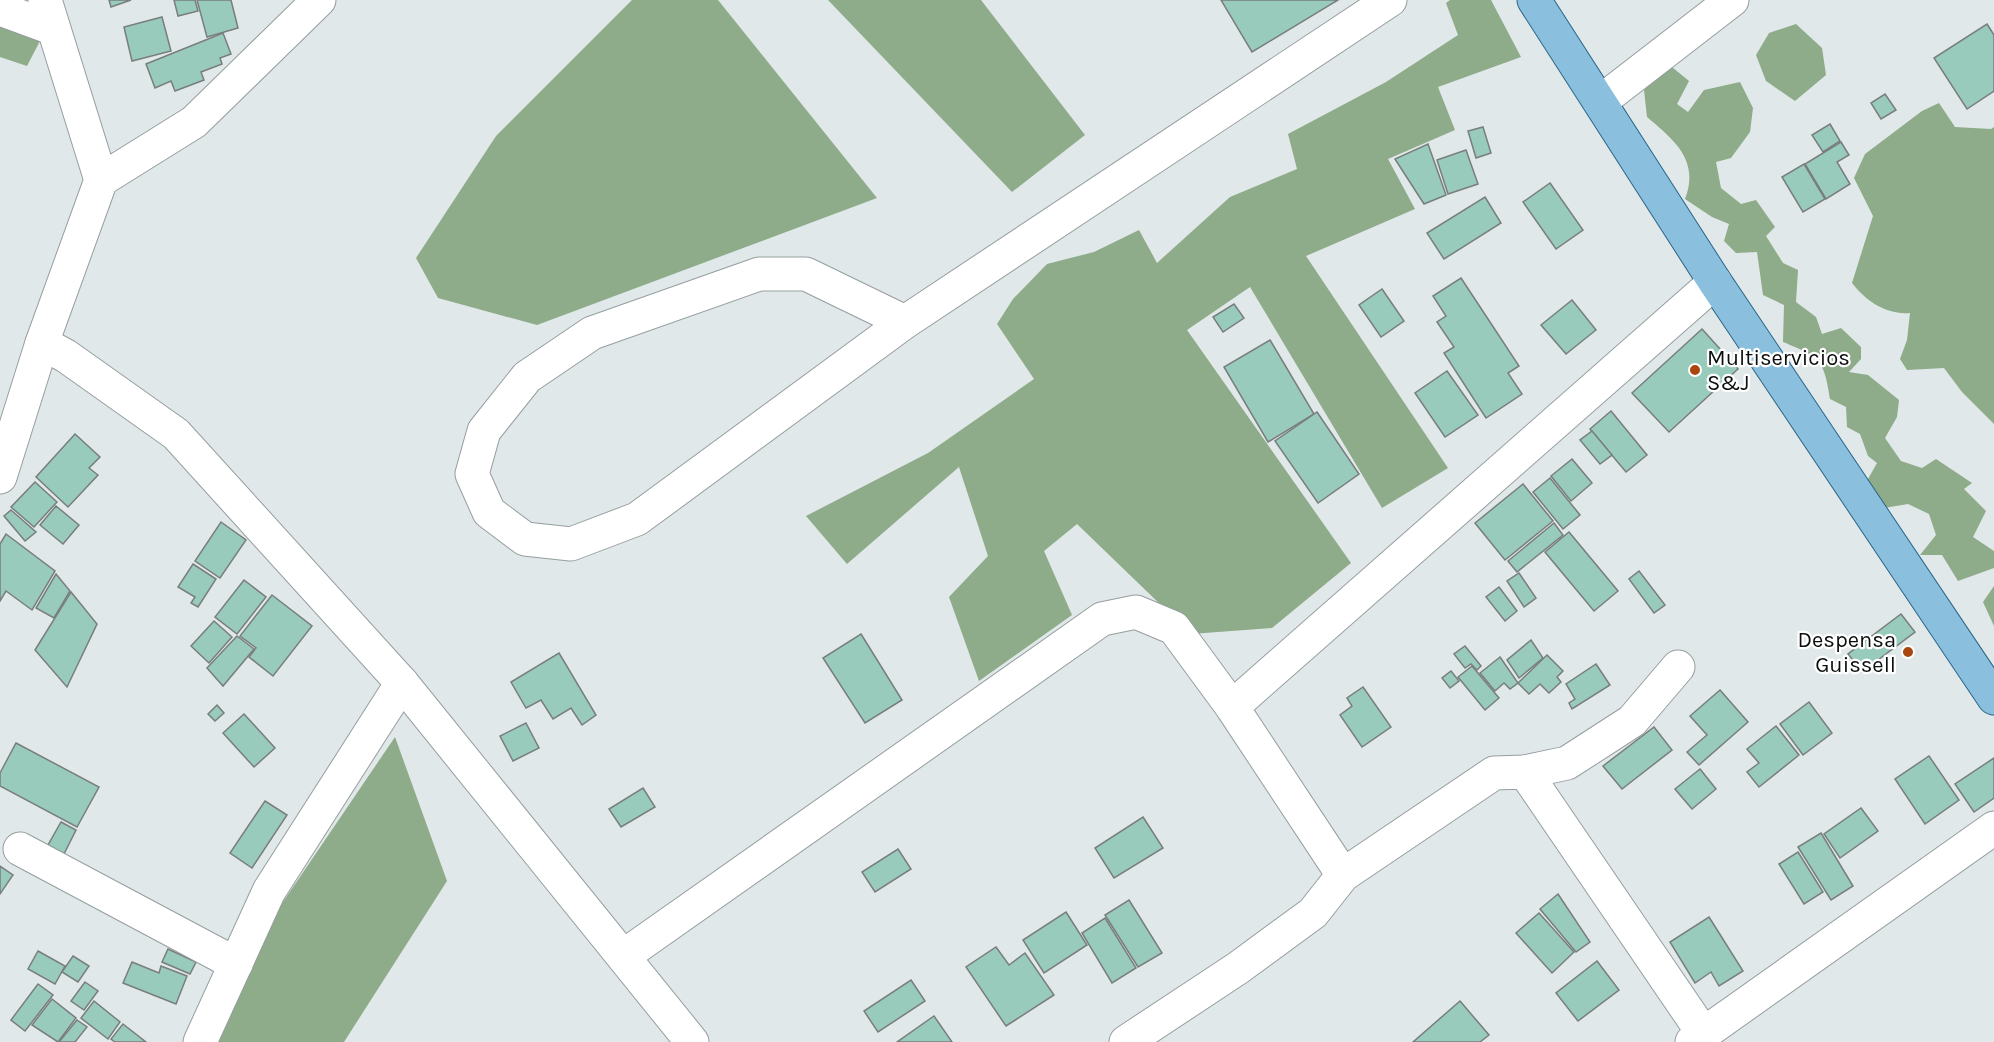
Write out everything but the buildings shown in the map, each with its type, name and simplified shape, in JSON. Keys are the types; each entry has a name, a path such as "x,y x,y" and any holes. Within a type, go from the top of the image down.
{"main road":[{"path":"1534,0 1715,282 1994,698"}],"street":[{"path":"101,180 194,122 319,0"},
{"path":"905,322 806,274 759,274 592,333 527,377 484,431 472,474 489,512 525,539 571,544 637,519 905,322 1390,0"},
{"path":"1600,102 1732,0"},
{"path":"0,9 49,14 101,180 42,343 0,477"},
{"path":"1232,707 1715,282"},
{"path":"42,343 66,356 176,434 402,682 625,955 692,1042"},
{"path":"625,955 1102,619 1136,612 1174,628 1232,707 1343,875"},
{"path":"1132,1040 1238,968 1313,913 1343,875 1494,773 1525,772 1567,763 1632,721 1678,667"},
{"path":"200,1042 269,891 402,682"},
{"path":"1525,772 1697,1038 1994,828"},
{"path":"20,849 236,964"}],"green space":[{"path":"632,0 718,0 877,198 537,325 438,298 416,258 496,136"},
{"path":"828,0 981,0 1085,135 1012,192"},
{"path":"1450,0 1491,0 1521,57 1438,87 1455,130 1388,159 1415,209 1306,256 1448,468 1382,508 1250,287 1187,330 1351,563 1272,628 1191,634 1077,524 1044,551 1072,615 979,681 949,597 988,556 959,467 847,564 806,516 928,453 1034,379 997,324 1013,299 1047,264 1094,252 1139,230 1157,263 1230,197 1297,169 1288,134 1386,82 1458,35 1446,3"},
{"path":"0,21 42,37 27,66 0,57"},
{"path":"1796,24 1822,48 1826,75 1795,101 1766,81 1756,55 1769,33"},
{"path":"1667,63 1689,81 1677,104 1688,112 1704,90 1740,82 1753,108 1750,132 1731,158 1716,162 1721,188 1741,204 1756,200 1775,227 1766,236 1783,263 1798,270 1796,302 1816,317 1822,334 1841,328 1861,347 1861,359 1849,372 1868,375 1899,400 1897,417 1885,438 1901,461 1922,468 1936,459 1972,483 1964,489 1986,511 1973,537 1994,551 1994,568 1958,581 1942,555 1920,555 1936,535 1929,514 1908,504 1872,510 1868,479 1877,463 1868,456 1860,434 1847,427 1846,407 1830,399 1825,375 1818,361 1805,351 1783,342 1784,305 1763,295 1757,252 1736,253 1724,241 1729,224 1712,217 1685,199 1689,185 1687,162 1675,143 1647,117 1644,90"},
{"path":"1939,103 1955,127 1991,129 1994,127 1994,424 1962,392 1944,368 1907,370 1900,359 1907,340 1910,313 1893,312 1877,306 1852,283 1873,216 1854,178 1865,154 1922,111"},
{"path":"1994,586 1994,626 1983,602"},
{"path":"395,737 447,881 344,1042 209,1042 270,921"}],"place":[{"name":"Multiservicios S&J","path":"1695,370"},
{"name":"Despensa Guissell","path":"1908,652"}]}
